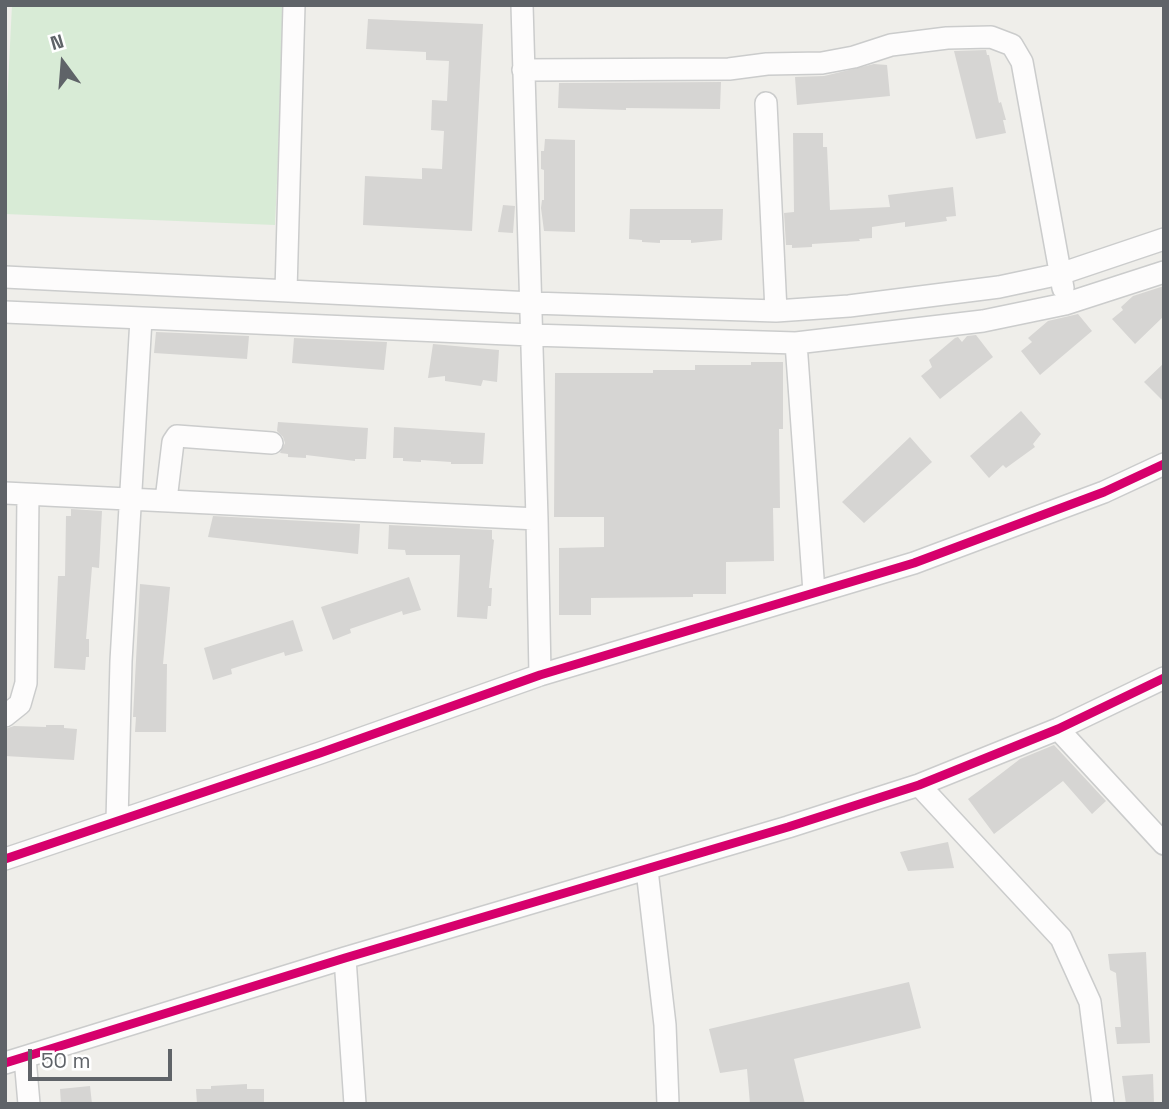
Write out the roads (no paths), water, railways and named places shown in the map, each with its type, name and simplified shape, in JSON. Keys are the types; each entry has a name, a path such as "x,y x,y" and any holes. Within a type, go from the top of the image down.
{"street":[{"path":"286,291 294,5"},
{"path":"522,5 540,675"},
{"path":"523,70 729,69 766,64 822,63 854,57 891,45 947,38 990,37 1012,45 1022,62 1065,304"},
{"path":"766,103 776,311"},
{"path":"5,277 531,303 776,311 849,306 999,287 1060,274 1164,239"},
{"path":"5,312 531,335 796,343 983,321 1065,304 1164,272"},
{"path":"117,821 121,661 142,318"},
{"path":"796,343 814,592"},
{"path":"166,500 173,442 177,436 272,443"},
{"path":"5,859 320,753 540,675 914,563 1104,492 1164,464"},
{"path":"5,493 537,519"},
{"path":"5,716 20,704 26,683 28,495"},
{"path":"29,1104 15,1060 345,958 648,870 919,785 1058,729 1164,678"},
{"path":"1058,729 1164,844"},
{"path":"919,785 1061,938 1090,1002 1104,1104"},
{"path":"648,870 665,1025 668,1104"},
{"path":"345,958 355,1104"}]}
